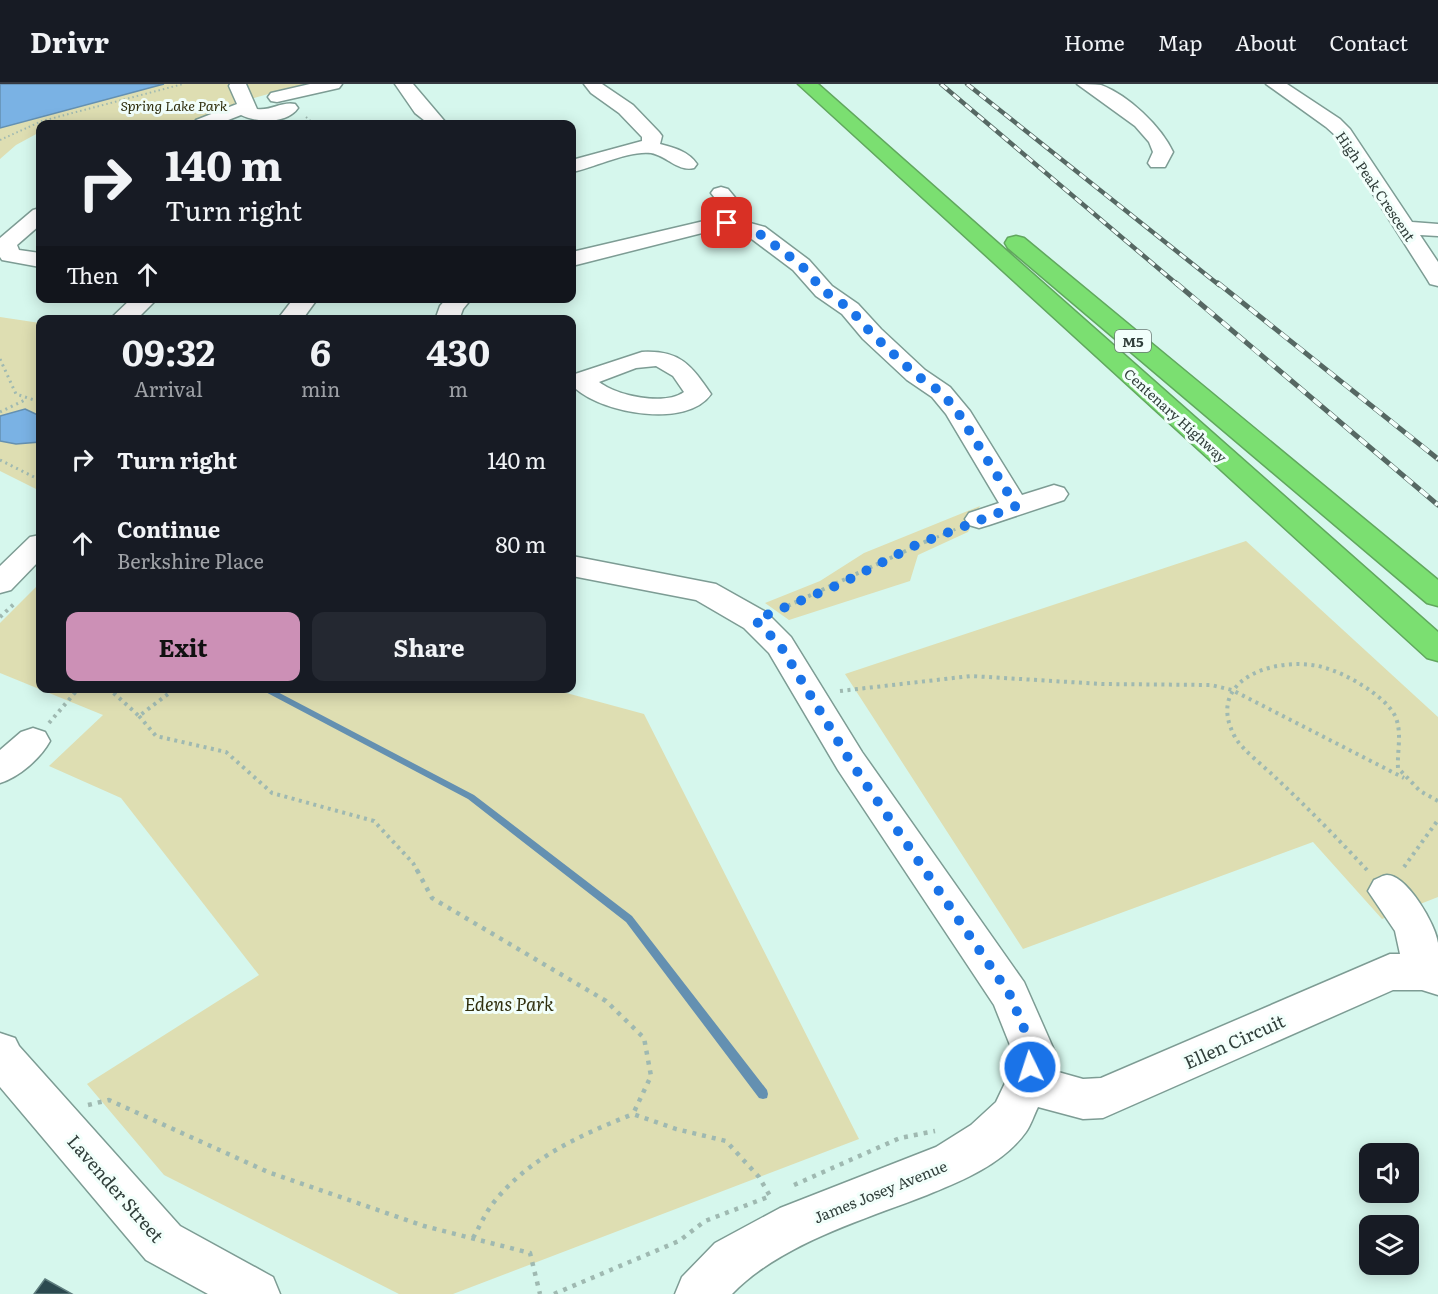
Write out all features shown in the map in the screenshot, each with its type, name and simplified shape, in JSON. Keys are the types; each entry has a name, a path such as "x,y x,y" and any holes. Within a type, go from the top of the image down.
{"highway":[{"name":"Centenary Highway","path":"807,84 1438,650"},
{"name":"Centenary Highway","path":"830,84 882,131 1438,597"}],"street":[{"path":"220,120 270,108 333,84"},
{"path":"230,120 338,84"},
{"path":"404,84 422,109 435,120"},
{"path":"593,84 626,109 652,135 649,147"},
{"path":"1086,84 1103,93 1156,135 1163,152 1158,163"},
{"name":"High Peak Crescent","path":"1275,84 1333,123 1343,133 1404,228 1434,268"},
{"path":"236,85 270,108 294,120"},
{"path":"576,165 649,147 674,154 687,164"},
{"path":"721,193 737,212 735,217 727,223"},
{"path":"36,217 6,244 10,255 36,259"},
{"path":"576,258 690,229 727,223 757,232 801,265 824,291 850,309 872,334 916,375 941,392 957,411 1016,506"},
{"path":"1404,228 1438,230"},
{"path":"127,315 141,303"},
{"path":"293,315 303,303"},
{"path":"979,519 1054,494"},
{"path":"0,584 36,548"},
{"name":"James Josey Avenue","path":"576,567 705,591 755,620 780,645 850,761 1010,995 1033,1050 1028,1084 1011,1117 987,1140 951,1163 796,1224 732,1260 699,1294"},
{"path":"0,770 33,741"},
{"path":"1387,891 1414,923 1430,975"},
{"name":"Ellen Circuit","path":"1028,1084 1083,1099 1103,1098 1390,972 1430,975"},
{"name":"Lavender Street","path":"0,1052 4,1060 163,1243 256,1294"}],"path":[{"path":"46,120 183,84"},
{"path":"0,140 36,124"},
{"path":"0,359 16,394 36,401"},
{"path":"0,412 28,398"},
{"path":"0,460 36,478"},
{"path":"755,620 840,584 916,545 979,519"},
{"path":"1438,801 1420,791 1398,768 1399,730 1396,717 1380,697 1360,684 1339,673 1312,665 1287,664 1260,670 1243,679 1232,690 1226,706 1228,725 1236,739 1319,819 1387,891 1438,820"},
{"path":"810,694 971,676 1102,684 1211,685 1232,690 1407,779"},
{"path":"33,741 75,693"},
{"path":"114,693 140,716 156,736 226,752 272,794 375,821 413,863 432,898 606,1001 644,1038 651,1076 633,1114 579,1137 539,1159 518,1175 493,1202 473,1238"},
{"path":"140,716 170,693"},
{"path":"52,1115 108,1100 268,1172 424,1226 530,1253 540,1294"},
{"path":"633,1114 676,1129 726,1141 759,1177 771,1196"},
{"path":"792,1186 900,1138 943,1129"},
{"path":"554,1294 679,1241 705,1221 781,1191"}],"green space":[{"name":"Spring Lake Park","path":"164,84 304,84 236,103 226,112 197,120 36,120 36,134 16,145 0,159 0,128"},
{"path":"0,317 36,322 36,489 0,471"},
{"path":"980,506 968,532 918,555 910,581 789,620 765,603 820,581 864,553"},
{"path":"1246,541 1438,717 1438,897 1382,919 1313,842 1023,949 845,674"},
{"name":"Edens Park","path":"36,587 36,688 0,673 0,623"},
{"name":"Edens Park","path":"49,693 566,693 644,714 859,1139 453,1294 399,1294 164,1175 87,1084 259,975 121,798 49,766 103,715"}],"water":[{"path":"0,84 164,84 0,128"},
{"path":"25,409 36,414 36,442 16,444 0,441 0,416"}],"building":[{"path":"45,1279 72,1294 34,1294"}],"waterway":[{"path":"272,693 471,797 629,919 763,1094"}],"railway":[{"path":"941,84 1178,285"},
{"path":"967,84 1219,285"},
{"path":"1176,283 1438,505"},
{"path":"1218,283 1438,459"}],"route":[{"path":"727,223 744,226 757,232 801,265 824,291 850,309 872,334 916,375 941,392 957,411 975,444 1016,506 916,545 840,584 755,620 780,645 850,761 1010,995 1033,1050 1030,1067"}]}
